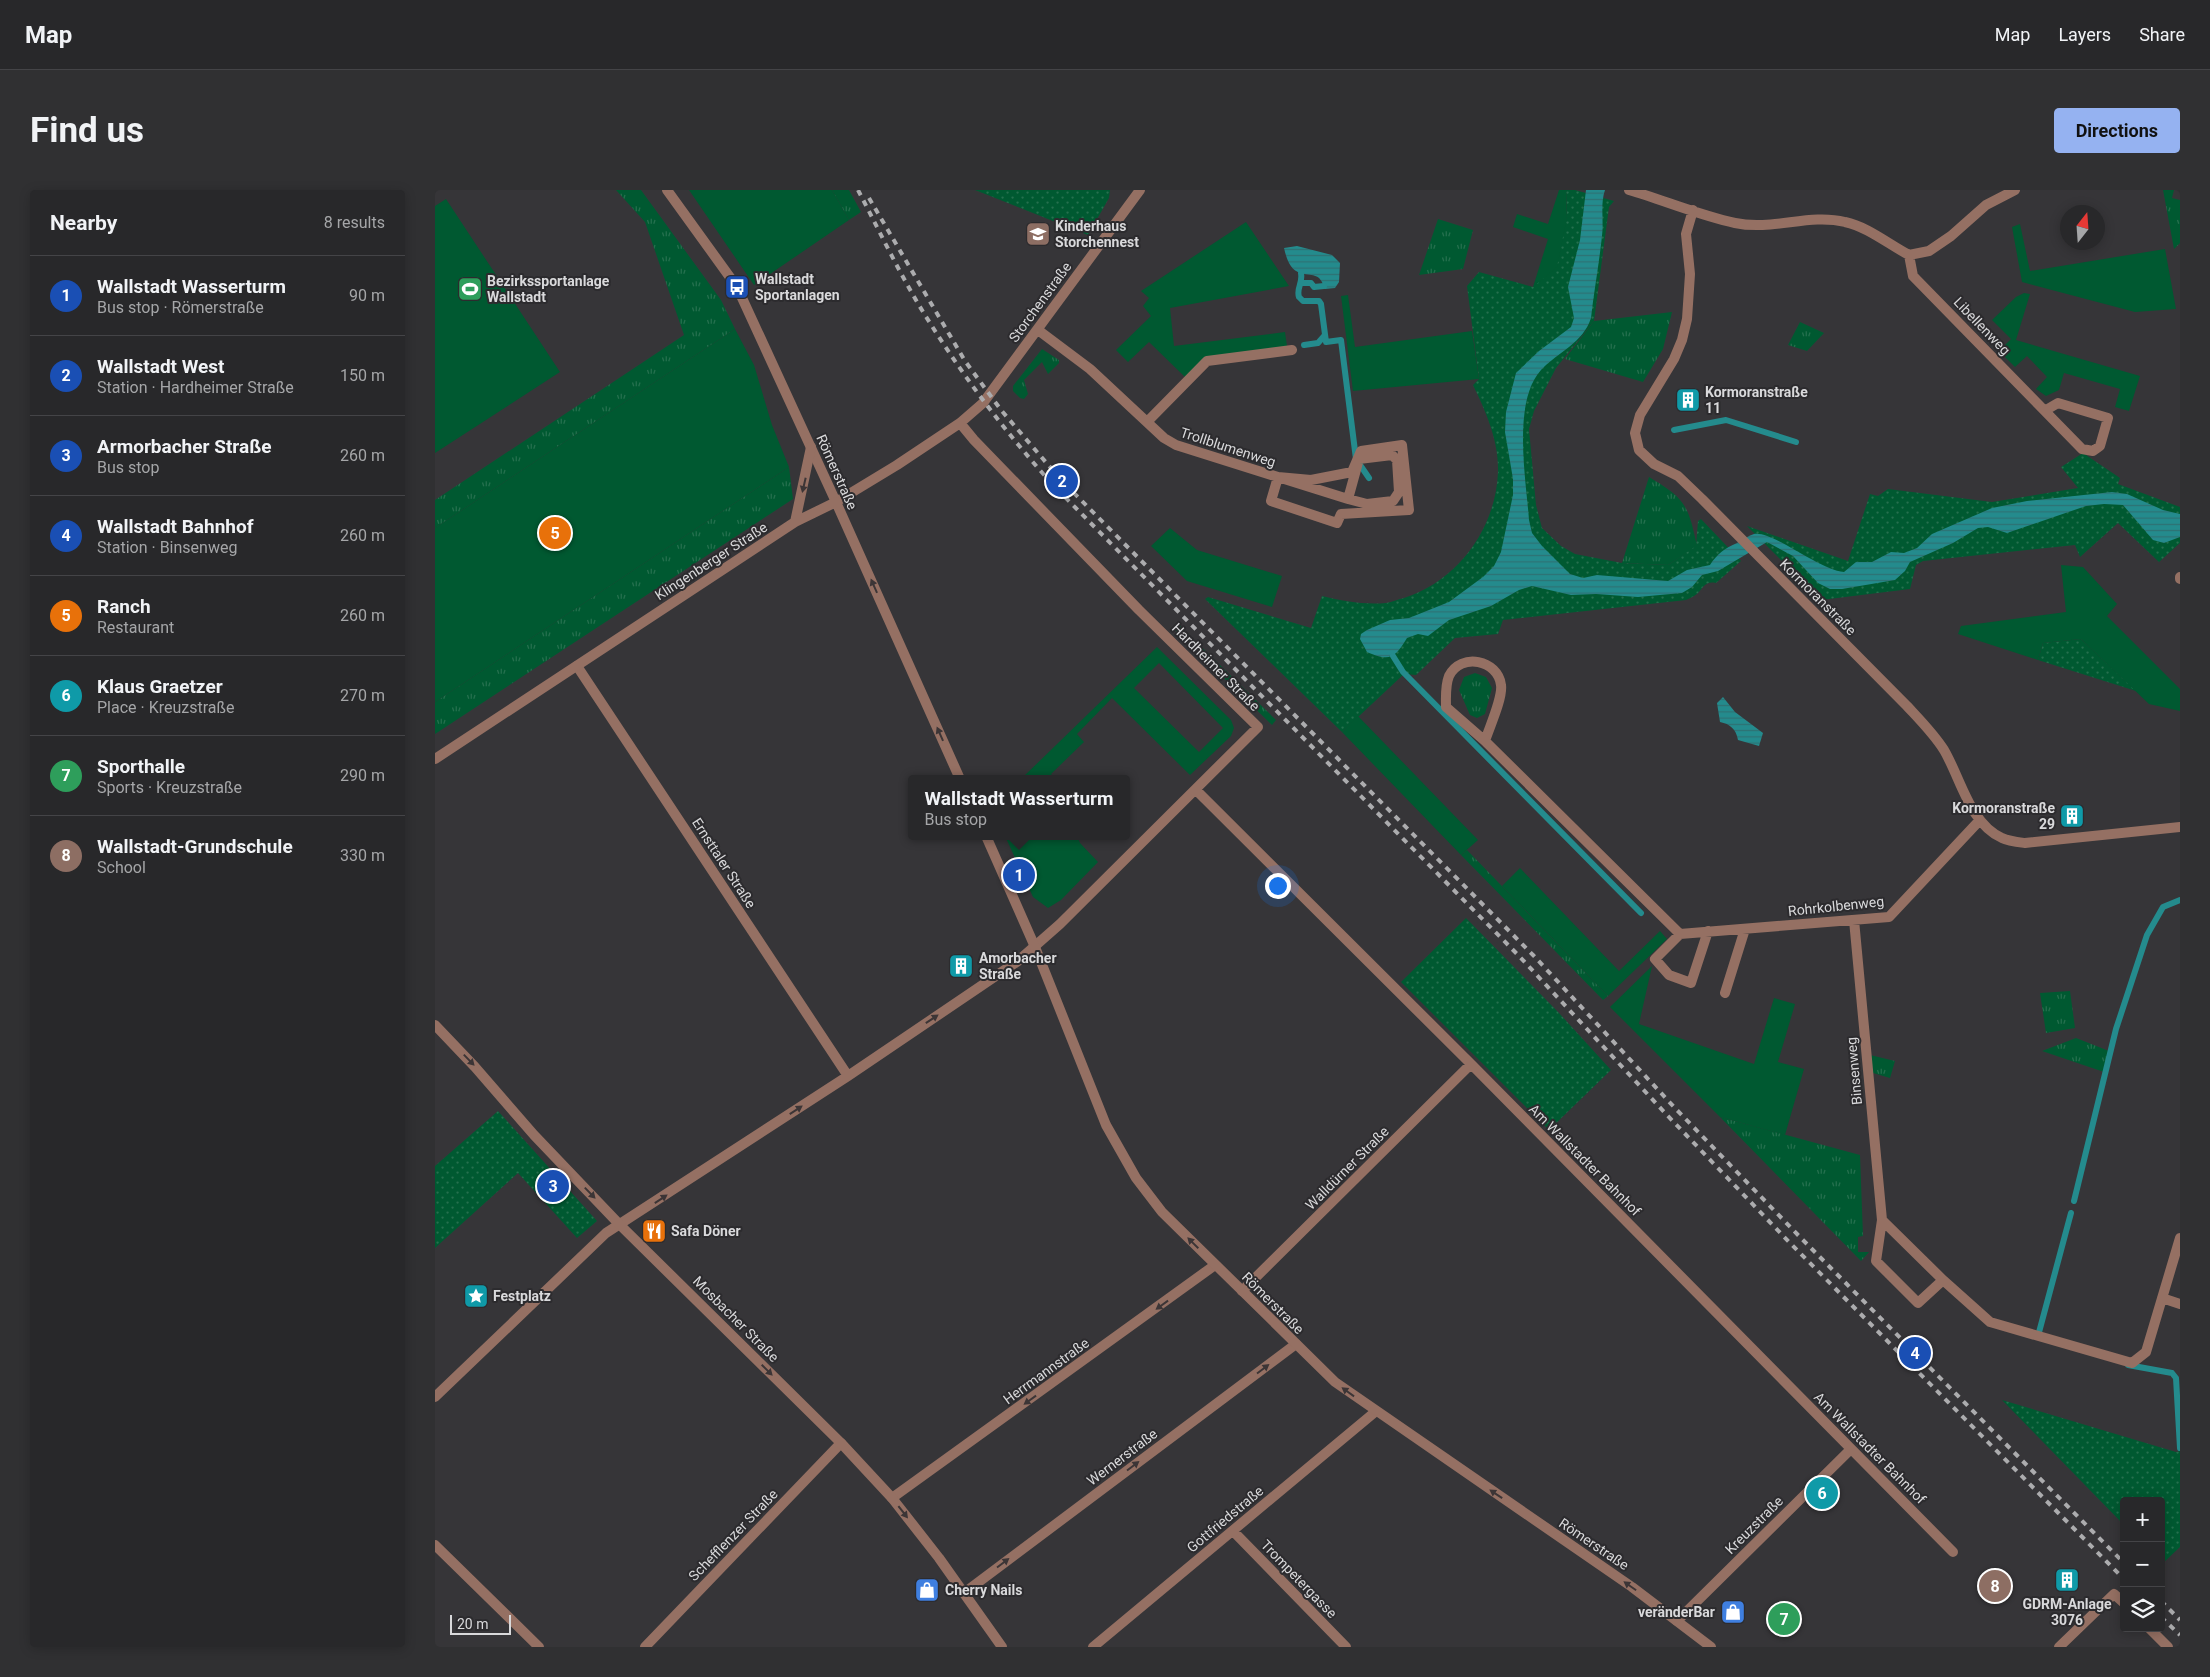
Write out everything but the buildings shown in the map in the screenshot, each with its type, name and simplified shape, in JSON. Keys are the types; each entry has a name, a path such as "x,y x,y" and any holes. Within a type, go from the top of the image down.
{"street":[{"name":"Römerstraße","path":"667,190 737,286 958,775"},
{"name":"Storchenstraße","path":"998,382 1140,190"},
{"path":"1629,190 1734,223 1763,226 1819,219 1845,222 1866,229 1909,255 1929,251 1951,236 1986,205 2015,190"},
{"name":"Kormoranstraße","path":"1693,210 1686,234 1690,274 1687,318 1682,340 1675,358 1640,415 1635,434 1639,450 1654,464 1678,476 1907,706 1936,738 1958,776 1970,806 1979,821 2003,839 2025,843 2180,827"},
{"name":"Libellenweg","path":"1909,255 1913,276 2046,410 2082,449 2093,451 2100,446 2108,418 2058,402 2046,410"},
{"name":"Trollblumenweg","path":"1038,330 1090,369 1163,438 1176,445 1279,478 1348,499 1367,504 1393,501 1399,492 1397,460 1392,455 1359,459 1348,499"},
{"path":"1147,422 1207,361 1292,350"},
{"name":"Klingenberger Straße","path":"435,759 795,522 836,502 960,423 983,403 998,382"},
{"name":"Hardheimer Straße","path":"960,423 974,440 1126,596 1258,727 1035,947"},
{"name":"Trollblumenweg","path":"1402,445 1409,510 1341,514 1337,523 1271,501 1279,478 1311,480 1352,472 1361,451 1402,445"},
{"path":"795,522 811,448"},
{"path":"1485,741 1502,687 1499,676 1492,668 1483,663 1473,661 1464,663 1449,676 1446,707 1485,741 1680,934 1655,959 1669,975 1691,983 1708,931"},
{"name":"Ernsttaler Straße","path":"577,666 848,1076"},
{"name":"Am Wallstadter Bahnhof","path":"1196,790 1471,1064 1953,1552"},
{"name":"Rohrkolbenweg","path":"1680,934 1889,917 1979,821"},
{"name":"Römerstraße","path":"988,840 1035,947 1106,1125 1136,1178 1162,1212 1335,1382 1375,1412 1633,1587 1711,1647"},
{"name":"Binsenweg","path":"1854,920 1882,1220 1876,1261 1918,1303 1943,1280"},
{"path":"1725,993 1745,928"},
{"path":"435,1397 606,1234 619,1224 848,1076 1018,961 1035,947"},
{"name":"Mosbacher Straße","path":"435,1025 475,1067 534,1135 619,1224 841,1443 892,1498 964,1592 1001,1647"},
{"name":"Walldürner Straße","path":"1242,1291 1471,1064"},
{"path":"1882,1220 1943,1280 1990,1322 2132,1363 2146,1352 2162,1298 2178,1254 2180,1238"},
{"name":"Herrmannstraße","path":"892,1498 1215,1266"},
{"path":"2162,1298 2180,1304"},
{"name":"Wernerstraße","path":"964,1592 1296,1344"},
{"name":"Gottfriedstraße","path":"1093,1647 1375,1412"},
{"name":"Schefflenzer Straße","path":"645,1647 841,1443"},
{"name":"Kreuzstraße","path":"1677,1621 1851,1449"},
{"name":"Trompetergasse","path":"1233,1531 1345,1647"},
{"path":"435,1545 539,1647"},
{"path":"2059,1647 2114,1594 2120,1600"},
{"path":"2153,1632 2168,1647"}],"green space":[{"path":"616,190 641,190 721,300 735,329 435,528 435,500 684,335 645,222"},
{"path":"689,190 832,190 849,220 754,285"},
{"path":"832,190 849,190 861,212 849,220"},
{"path":"975,190 1110,190 1109,198 1088,235"},
{"path":"1559,190 1566,190 1567,217 1557,267 1533,287 1548,239 1513,227 1517,214 1548,224"},
{"path":"1566,190 1575,190 1614,201 1609,207 1594,321 1556,368 1534,411 1529,429 1536,505 1542,528 1561,546 1575,554 1622,563 1668,565 1696,546 1698,521 1701,519 1741,561 1716,583 1707,584 1697,594 1686,600 1503,620 1498,634 1455,638 1416,675 1404,674 1342,732 1205,599 1208,597 1311,628 1322,596 1362,603 1388,603 1423,590 1441,579 1457,565 1482,532 1496,493 1498,472 1494,438 1487,416 1473,385 1479,379 1467,286 1479,272 1533,287 1567,217"},
{"path":"2163,190 2174,190 2172,198 2180,200 2180,243 2174,249"},
{"name":"Bezirkssportanlage Wallstadt","path":"446,199 560,372 435,453 435,206"},
{"path":"1438,219 1473,230 1463,269 1419,275"},
{"path":"1246,222 1289,286 1170,308 1174,346 1285,332 1287,346 1205,358 1185,377 1149,342 1128,362 1116,350 1151,316 1143,306 1149,298 1141,291"},
{"path":"2020,224 2030,271 2165,249 2176,309 2135,312 2022,282 2012,227"},
{"path":"2024,293 2030,294 2016,340 2140,376 2129,411 2115,407 2120,389 2064,373 2059,390 2046,396 2036,389 2047,377 2027,356 2015,367 1999,351 2011,339 1992,320 2016,297"},
{"path":"1348,295 1355,347 1472,331 1479,379 1353,391 1341,296"},
{"path":"1672,312 1663,349 1643,382 1565,359 1594,321"},
{"path":"1800,322 1824,333 1807,351 1788,345"},
{"path":"735,329 754,365 772,425 789,467 435,702 435,528"},
{"path":"1042,349 1059,360 1059,363 1048,374 1042,362 1024,380 1028,394 1024,399 1020,398 1013,391 1013,386"},
{"path":"2083,453 2120,478 2118,484 2180,507 2180,543 2159,562 2118,523 2080,557 2075,545 1923,561 1916,565 1910,589 1821,600 1747,526 1848,561 1870,494 1878,496 1888,489 1992,502 2078,488 2061,467"},
{"path":"789,467 793,499 435,734 435,702"},
{"path":"1649,477 1671,491 1683,504 1691,521 1697,546 1668,565 1622,563"},
{"path":"1170,528 1197,550 1282,576 1272,607 1187,581 1151,546"},
{"path":"2061,565 2083,567 2117,604 2107,616 2180,689 2180,711 2149,704 2081,639 2043,643 2038,660 1958,634 1961,626 2066,612"},
{"path":"1180,626 1276,720 1272,725 1175,630"},
{"path":"2081,639 2136,691 2038,660 2043,643"},
{"path":"1157,647 1231,720 1234,728 1231,736 1190,775 1112,698 1077,734 1084,742 1051,774 1025,775","holes":["1159,663 1223,728 1199,752 1134,688"]},
{"path":"1475,673 1486,677 1492,688 1485,714 1477,718 1470,715 1459,690 1464,677"},
{"path":"1358,716 1478,840 1461,855 1342,732"},
{"path":"1007,840 1079,840 1098,862 1061,900 1048,908 1033,897"},
{"path":"1467,850 1608,996 1603,1000 1461,855"},
{"path":"1520,868 1619,971 1660,931 1667,939 1608,996 1502,886"},
{"path":"1466,918 1559,1013 1611,1070 1549,1130 1401,982"},
{"path":"1652,966 1639,1024 1754,1064 1774,998 1795,1004 1778,1062 1804,1069 1785,1135 1720,1117 1610,1007"},
{"path":"2070,991 2075,1028 2046,1033 2040,993"},
{"path":"2076,1038 2109,1051 2104,1072 2042,1051"},
{"path":"1870,1055 1895,1061 1890,1078 1873,1073"},
{"path":"498,1111 597,1221 577,1238 518,1173 435,1248 435,1166"},
{"path":"1720,1117 1860,1155 1863,1236 1858,1237 1858,1252 1869,1252 1861,1261"},
{"path":"2002,1400 2176,1452 2180,1451 2180,1547 2165,1561 2165,1497 2120,1497 2120,1521"}],"water":[{"path":"1586,190 1605,190 1602,236 1591,318 1587,327 1576,341 1541,370 1532,384 1526,401 1523,442 1529,520 1532,533 1542,546 1570,574 1583,578 1597,575 1668,581 1687,570 1710,565 1725,549 1754,534 1762,534 1772,538 1822,565 1844,572 1856,562 1872,562 1891,552 1904,553 1917,548 1932,534 1992,508 2027,501 2112,492 2127,494 2163,510 2180,514 2180,537 2164,543 2153,540 2123,505 2104,504 2086,506 2007,533 1988,527 1978,528 1953,543 1910,562 1905,571 1895,580 1842,589 1830,589 1818,583 1793,556 1767,542 1718,571 1702,575 1692,587 1682,593 1638,597 1596,594 1571,595 1532,586 1519,590 1491,606 1449,620 1428,636 1418,634 1407,638 1399,650 1391,656 1381,657 1367,652 1360,639 1361,634 1390,620 1409,618 1449,602 1483,577 1494,566 1501,552 1513,495 1513,479 1505,432 1506,412 1516,373 1539,351 1571,327 1574,318 1568,287 1580,240"},
{"path":"1297,246 1332,255 1340,263 1339,282 1335,288 1325,289 1318,278 1313,275 1297,272 1291,267 1284,248"},
{"path":"1723,697 1735,712 1763,733 1759,746 1738,740 1732,728 1720,722 1717,703"}],"waterway":[{"path":"1301,273 1299,297 1303,301 1319,301 1321,304 1326,342 1341,340 1356,459 1369,478"},
{"path":"1303,283 1311,283 1314,287 1324,286"},
{"path":"1304,345 1318,343 1325,335"},
{"path":"1674,430 1726,420 1796,442"},
{"path":"1393,656 1403,672 1641,913"},
{"path":"2074,1201 2116,1029 2147,935 2163,907 2180,900"},
{"path":"2038,1336 2071,1213"},
{"path":"2128,1365 2172,1373 2176,1378 2180,1448"}],"railway":[{"path":"858,190 911,291 944,345 1020,447 1054,486 1520,957 1666,1114 1790,1243 2120,1575"},
{"path":"869,198 965,361 1001,410 1062,481 1534,956 1674,1107 1798,1235 2120,1559"},
{"path":"2165,1605 2180,1620"},
{"path":"2165,1621 2180,1635"}],"place":[{"name":"Kinderhaus Storchennest","path":"1038,234"},
{"name":"Wallstadt Sportanlagen","path":"737,287"},
{"name":"Bezirkssportanlage Wallstadt","path":"470,289"},
{"name":"Kormoranstraße 11","path":"1688,400"},
{"name":"Wallstadt West","path":"1062,481"},
{"name":"Ranch","path":"555,533"},
{"name":"Kormoranstraße 29","path":"2072,816"},
{"name":"Wallstadt Wasserturm","path":"1019,875"},
{"name":"Amorbacher Straße","path":"961,966"},
{"name":"Armorbacher Straße","path":"553,1186"},
{"name":"Safa Döner","path":"654,1231"},
{"name":"Festplatz","path":"476,1296"},
{"name":"Wallstadt Bahnhof","path":"1915,1353"},
{"name":"Klaus Graetzer","path":"1822,1493"},
{"name":"GDRM-Anlage 3076","path":"2067,1580"},
{"name":"Wallstadt-Grundschule","path":"1995,1586"},
{"name":"Cherry Nails","path":"927,1590"},
{"name":"veränderBar","path":"1733,1612"},
{"name":"Sporthalle","path":"1784,1619"}]}
